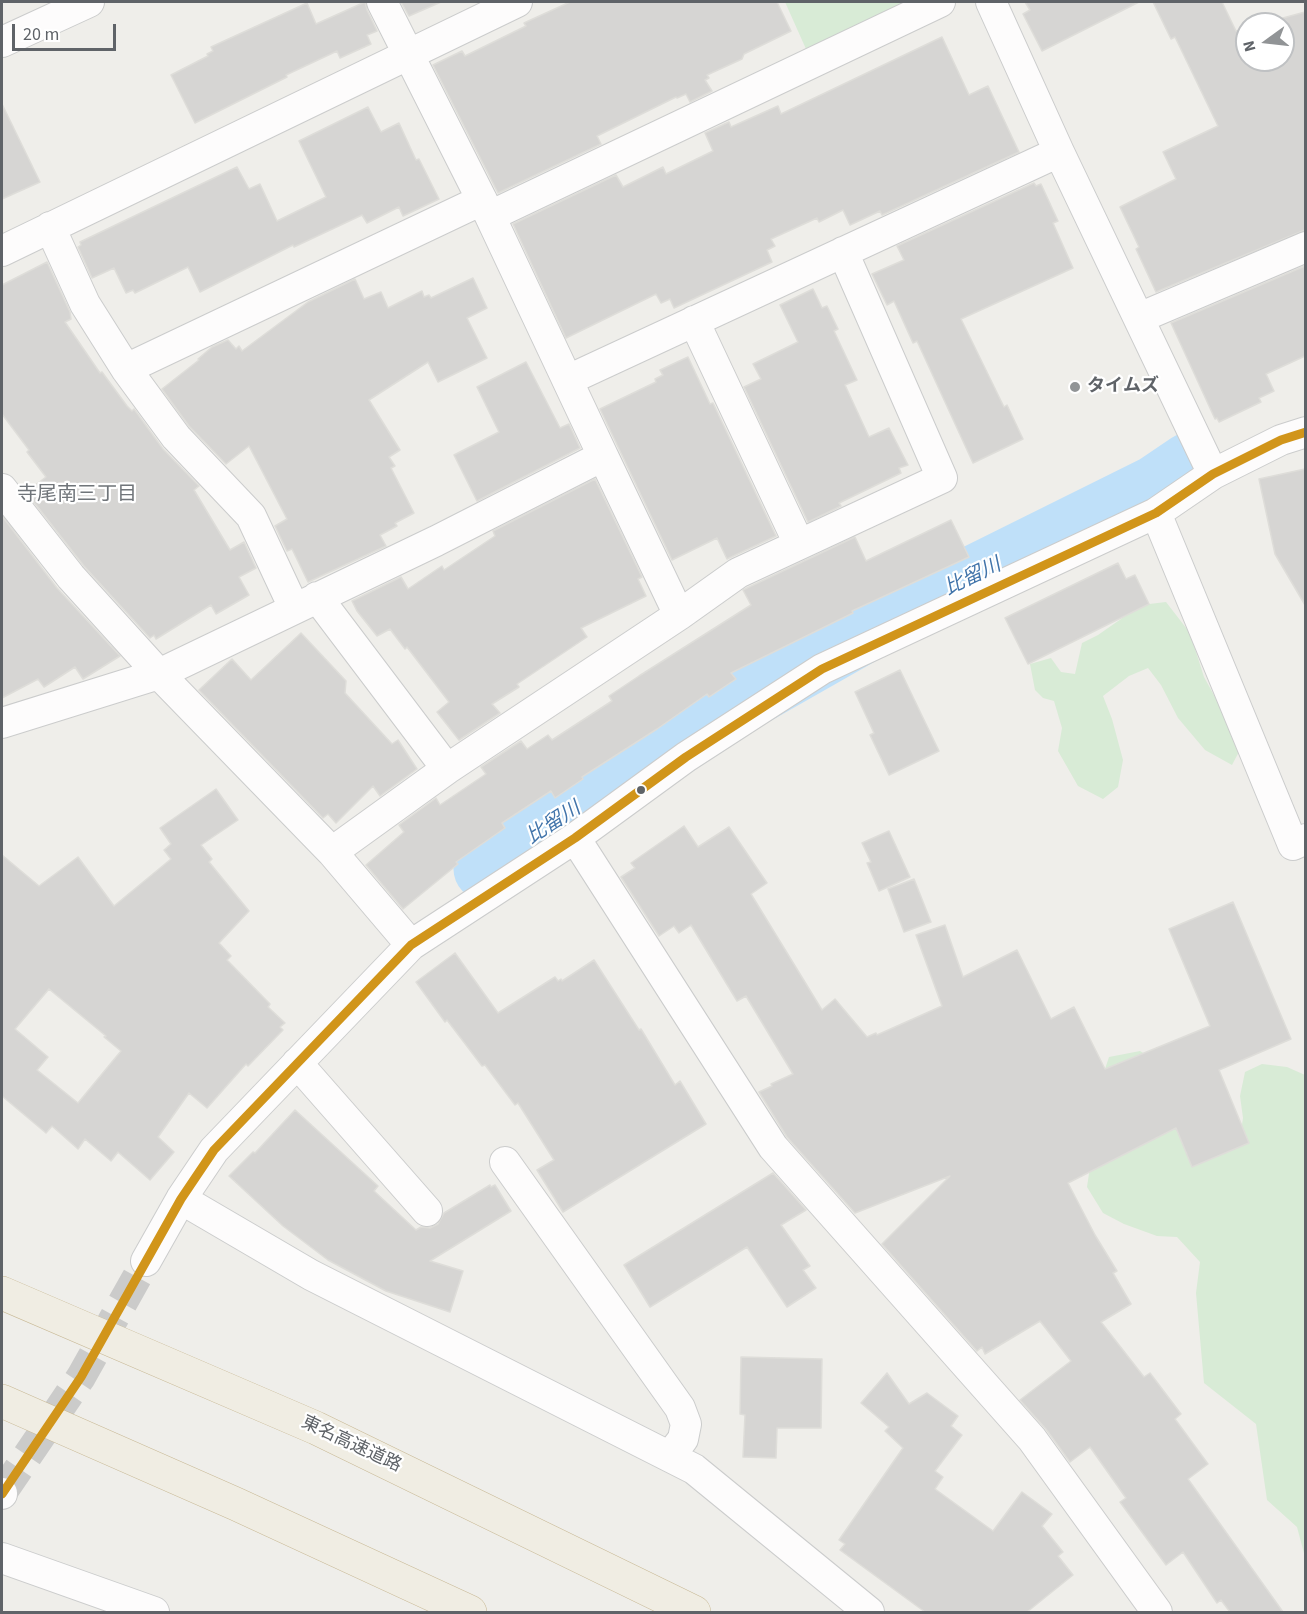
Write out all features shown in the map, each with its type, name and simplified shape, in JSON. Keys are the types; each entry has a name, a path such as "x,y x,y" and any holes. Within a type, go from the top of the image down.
{"highway":[{"name":"東名高速道路","path":"2,1293 316,1428 694,1612"},
{"path":"2,1401 236,1504 470,1612"}],"street":[{"path":"2,42 89,2"},
{"path":"382,2 486,208 679,615"},
{"path":"2,251 517,2"},
{"path":"126,369 940,2"},
{"path":"991,2 1059,152 1213,474"},
{"path":"568,380 1059,152"},
{"path":"50,227 85,304 126,369 176,438 251,516 306,603 447,768"},
{"path":"1138,318 1305,247"},
{"path":"332,852 447,768 679,615 738,573 942,478 843,252"},
{"path":"694,321 799,544"},
{"path":"146,1260 181,1199 213,1150 411,945 575,838 686,757 822,669 1156,513 1213,474 1281,440 1305,432"},
{"path":"2,723 159,674 466,526 603,456"},
{"path":"2,489 70,577 159,674 332,852 411,945"},
{"path":"1156,513 1293,845 1305,839"},
{"path":"575,838 772,1147 1032,1439 1157,1612"},
{"path":"297,1063 427,1211"},
{"path":"505,1162 680,1408 686,1424 685,1432 683,1439 670,1456"},
{"path":"181,1199 311,1275 694,1469 869,1612"},
{"path":"2,1558 154,1612"}],"green space":[{"path":"785,2 907,2 806,49"},
{"path":"1166,602 1190,633 1204,677 1242,746 1232,765 1205,750 1178,718 1161,685 1148,668 1129,676 1103,696 1123,760 1118,787 1103,799 1078,786 1058,751 1062,728 1054,701 1043,698 1035,690 1030,664 1051,658 1061,672 1075,674 1082,643 1098,635 1141,605"},
{"path":"1140,1051 1153,1059 1240,1138 1243,1118 1240,1096 1245,1072 1262,1064 1287,1067 1305,1075 1305,1557 1297,1527 1267,1500 1256,1424 1204,1383 1196,1293 1200,1262 1177,1237 1157,1236 1124,1224 1103,1213 1087,1187 1104,1072 1109,1057"}],"building":[{"path":"365,2 377,31 367,35 371,44 340,58 337,51 195,123 171,75 208,56 207,54 213,51 211,47 307,3 316,24"},
{"path":"401,2 441,2 409,16"},
{"path":"570,2 777,2 791,31 744,54 742,59 707,75 709,78 705,80 712,91 690,102 686,94 676,97 597,136 601,144 498,193 433,65 462,51 465,56 526,26 524,23"},
{"path":"1025,2 1139,2 1042,51 1023,14 1030,10"},
{"path":"1153,2 1222,2 1235,29 1235,72 1295,72 1295,15 1305,12 1305,230 1156,292 1136,249 1139,247 1120,207 1176,179 1163,152 1218,126 1175,37 1171,39"},
{"path":"942,37 969,95 988,86 1019,152 882,215 880,211 850,225 843,210 819,222 817,218 771,239 775,246 767,250 772,262 674,308 670,299 661,303 656,294 566,338 513,224 616,175 623,187 663,167 666,174 713,151 705,133 729,122 731,127 778,106 781,114"},
{"path":"2,104 40,182 2,199"},
{"path":"368,107 381,132 399,123 416,160 419,159 439,199 403,216 399,207 367,223 362,215 294,247 293,245 200,292 188,267 135,293 133,290 126,293 114,268 92,278 78,247 81,245 80,242 237,167 249,189 260,184 277,221 326,197 299,141"},
{"path":"1034,183 1036,186 1041,184 1058,221 1053,223 1073,268 961,319 1004,407 1007,405 1023,439 973,463 917,341 913,343 894,301 887,305 872,274 904,260 897,246"},
{"path":"47,262 70,312 71,319 65,322 100,373 102,372 127,406 132,411 134,409 163,449 199,486 194,490 230,550 244,542 256,568 239,577 249,595 216,614 211,605 156,639 154,635 150,638 84,566 26,492 46,477 2,414 2,285"},
{"path":"1305,266 1305,356 1266,374 1274,391 1259,398 1261,402 1219,422 1217,418 1215,419 1171,323"},
{"path":"473,278 487,308 467,318 487,358 438,382 428,362 369,400 400,450 389,457 395,466 391,468 414,513 395,523 397,526 380,535 386,546 308,582 292,549 287,551 275,526 287,519 249,446 226,464 189,426 162,389 212,347 228,340 236,349 239,346 242,351 308,302 355,279 364,299 381,292 388,308 422,291 424,297 429,295 431,298"},
{"path":"813,289 822,308 827,306 838,329 834,331 857,380 845,385 869,437 889,428 908,465 899,468 901,473 839,503 841,506 808,522 744,387 761,379 753,364 798,342 780,305"},
{"path":"688,357 710,404 713,403 776,536 727,559 717,538 672,560 600,409 656,382 655,379 663,375 660,370"},
{"path":"526,362 560,428 569,424 580,448 477,501 454,455 499,432 477,387"},
{"path":"1305,469 1305,605 1275,554 1259,479"},
{"path":"595,479 642,577 638,579 646,596 581,628 587,637 517,684 519,687 492,704 500,713 459,740 437,712 449,702 407,647 405,649 390,629 377,636 352,601 401,577 408,589 442,566 444,570 495,536 493,531"},
{"path":"2,516 57,588 120,656 83,679 75,667 44,687 38,679 2,698"},
{"path":"951,520 969,557 852,611 853,613 731,673 736,679 709,697 707,694 582,777 583,779 555,798 551,791 502,823 505,828 456,862 458,864 403,909 366,865 404,832 399,825 436,798 440,805 486,774 481,767 521,741 527,749 548,735 552,740 612,701 609,696 751,605 743,590 855,537 866,561"},
{"path":"1118,563 1126,579 1135,575 1149,604 1028,664 1005,618"},
{"path":"301,633 346,681 345,693 392,744 398,740 417,769 380,796 373,786 336,823 328,814 323,818 199,690 232,659 251,680"},
{"path":"900,670 939,751 889,775 870,735 874,733 855,692"},
{"path":"216,789 238,820 201,845 212,859 209,862 249,911 219,943 231,956 227,960 270,1004 268,1007 285,1023 280,1027 283,1030 248,1066 246,1064 207,1108 189,1093 158,1137 174,1152 150,1180 118,1152 111,1161 85,1139 78,1149 52,1126 46,1133 2,1096 2,855 39,886 78,857 114,906 171,859 164,850 171,844 160,828","holes":["49,989 106,1036 104,1037 121,1051 78,1103 37,1070 48,1057 15,1029"]},
{"path":"684,826 698,847 729,827 767,883 751,894 822,1010 835,999 867,1037 876,1033 877,1035 942,1006 916,935 945,925 963,977 1017,950 1051,1019 1074,1007 1105,1069 1210,1026 1169,929 1233,902 1291,1039 1219,1070 1249,1143 1192,1167 1176,1128 1068,1183 1117,1271 1113,1273 1131,1304 1101,1322 1144,1377 1150,1373 1181,1414 1175,1419 1208,1464 1188,1479 1283,1612 1230,1612 1221,1600 1217,1603 1183,1552 1166,1565 1120,1502 1126,1498 1090,1447 1070,1462 1046,1429 1020,1400 1071,1361 1040,1321 985,1354 982,1347 977,1351 882,1244 950,1176 855,1213 787,1137 759,1092 793,1074 746,996 737,1001 691,925 679,933 674,926 659,936 621,877 635,868 631,863"},
{"path":"889,831 910,877 879,891 867,863 871,862 862,843"},
{"path":"914,879 931,922 904,932 888,889"},
{"path":"455,953 498,1013 555,977 558,981 561,979 562,981 594,960 639,1030 641,1029 675,1085 680,1081 706,1124 563,1212 537,1170 554,1160 518,1103 515,1105 485,1065 482,1066 447,1020 445,1022 416,982"},
{"path":"295,1110 378,1186 374,1191 416,1230 438,1224 444,1213 490,1185 491,1187 495,1185 511,1211 430,1261 463,1271 450,1312 386,1291 328,1260 283,1226 229,1176 253,1152 255,1153"},
{"path":"773,1173 806,1210 781,1225 810,1266 803,1270 816,1288 787,1307 747,1247 650,1307 624,1265"},
{"path":"741,1357 822,1359 821,1428 777,1428 776,1458 743,1457 745,1415 740,1414"},
{"path":"887,1373 909,1404 927,1393 958,1416 951,1426 962,1435 935,1471 943,1477 935,1489 993,1531 1022,1492 1052,1514 1042,1526 1063,1552 1058,1556 1073,1575 1027,1612 925,1612 840,1550 845,1544 839,1540 903,1448 885,1431 889,1427 861,1403"}],"waterway":[{"name":"比留川","path":"485,869 747,698 863,632 1155,487 1189,464"}],"tunnel":[{"path":"2,1493 81,1377 146,1261"}],"transit line":[{"path":"2,1494 81,1377 181,1199 214,1150 411,945 575,838 686,757 822,669 1156,513 1213,474 1281,440 1306,432"}],"place":[{"name":"タイムズ","path":"1075,387"}],"district":[{"name":"寺尾南三丁目","path":"77,496"}]}
